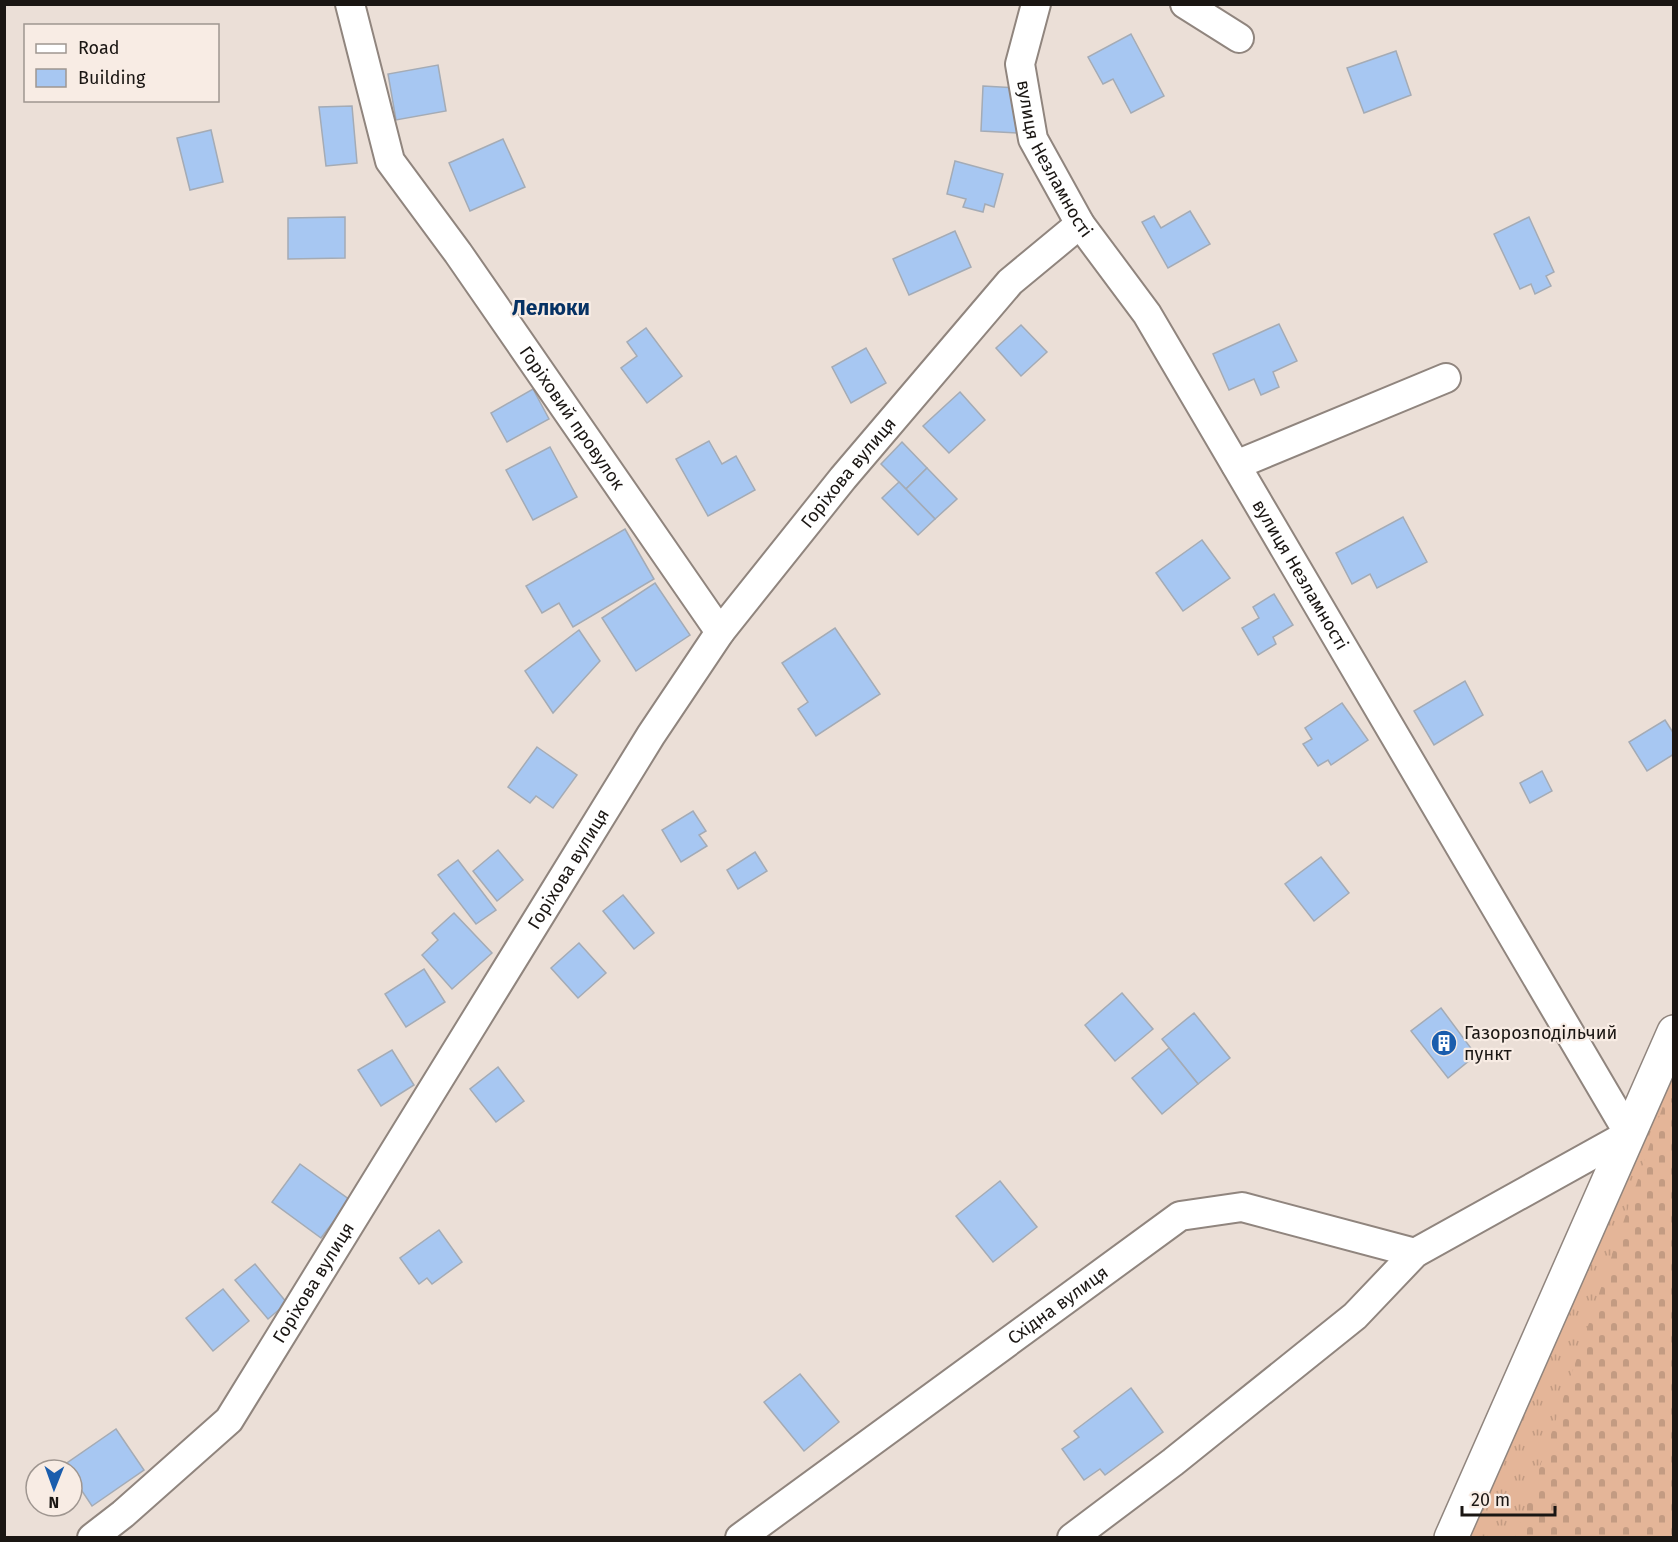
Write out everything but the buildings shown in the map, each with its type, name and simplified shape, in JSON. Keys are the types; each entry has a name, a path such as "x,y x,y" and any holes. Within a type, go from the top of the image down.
{"street":[{"name":"Горіховий провулок","path":"350,4 390,161 458,253 720,632"},
{"name":"вулиця Незламності","path":"1036,4 1020,64 1033,139 1080,224 1147,314 1629,1134"},
{"path":"1185,4 1239,38"},
{"name":"Горіхова вулиця","path":"92,1538 123,1514 229,1420 651,735 720,632 843,478 1010,282 1080,224"},
{"path":"1236,465 1446,378"},
{"path":"1451,1538 1629,1134 1670,1050"},
{"path":"1072,1538 1173,1462 1355,1316 1415,1253 1629,1134"},
{"name":"Східна вулиця","path":"740,1538 1180,1216 1242,1207 1415,1253"}],"green space":[{"path":"1673,1053 1673,1537 1451,1538"},
{"path":"1666,1097 1674,1099 1673,1537 1516,1537"}],"place":[{"name":"Газорозподільчий пункт","path":"1444,1043"}],"district":[{"name":"Лелюки","path":"551,308"}]}
